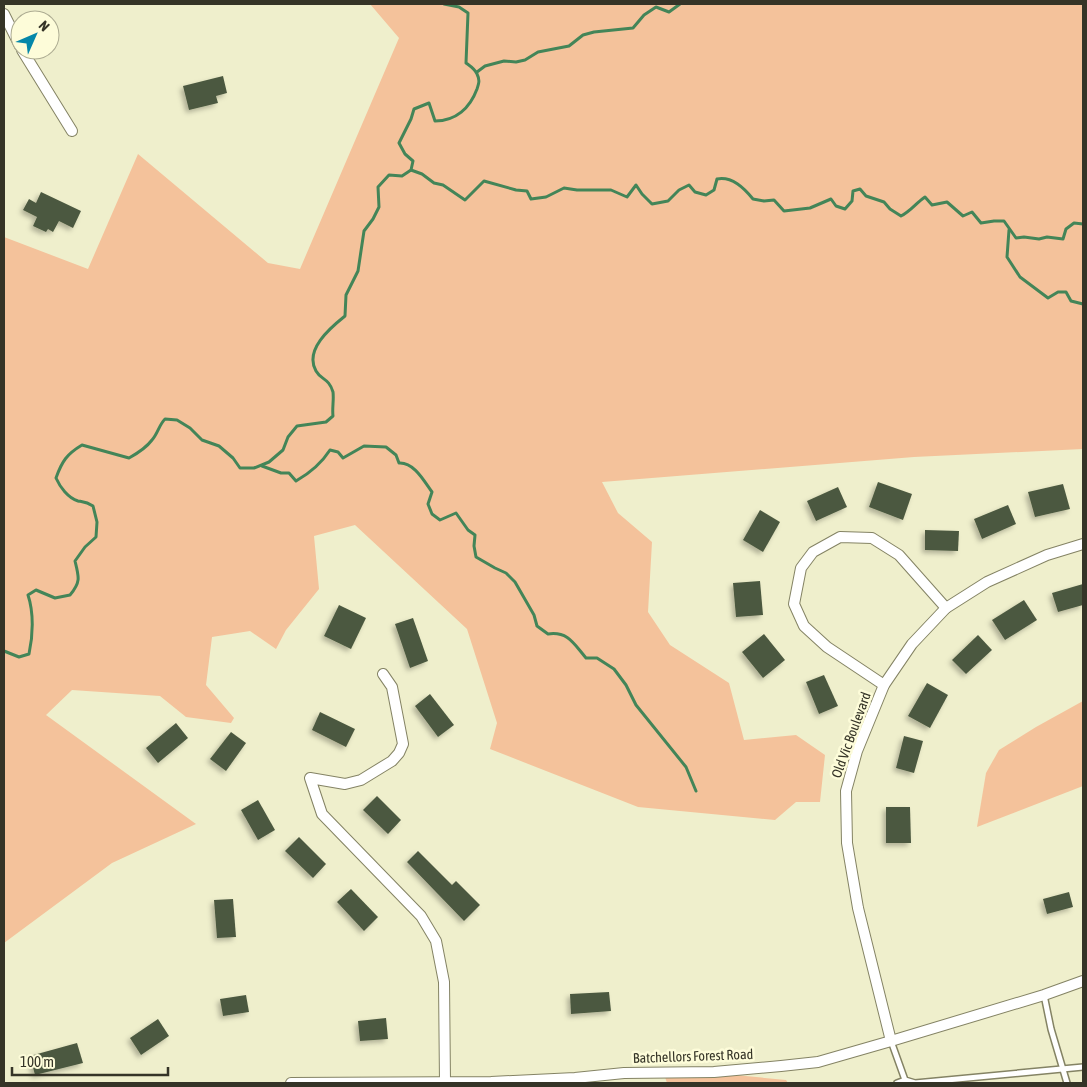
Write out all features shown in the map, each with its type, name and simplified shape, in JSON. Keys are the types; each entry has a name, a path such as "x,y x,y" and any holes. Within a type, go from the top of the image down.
{"street":[{"path":"4,14 10,26"},
{"path":"28,60 72,131"},
{"path":"884,685 827,647 804,626 794,604 801,568 814,552 840,537 872,538 899,555 946,608"},
{"name":"Old Vic Boulevard","path":"891,1041 858,908 847,843 846,791 857,751 884,685 912,644 946,608 987,582 1047,555 1083,544"},
{"path":"383,674 392,687 403,744 399,753 392,761 360,780 344,784 310,778 322,814 422,916 436,941 444,982 445,1082"},
{"name":"Batchellors Forest Road","path":"291,1083 491,1082 575,1078 624,1073 714,1072 818,1062 1044,995 1083,980"}],"lane":[{"path":"1044,995 1051,1029 1067,1083"},
{"path":"891,1041 905,1080"},
{"path":"897,1083 905,1080 915,1083 1083,1067"}],"shaded area":[{"path":"370,4 1083,4 1083,449 914,457 602,482 618,513 652,542 648,612 670,645 729,683 744,740 796,735 825,755 820,802 796,802 775,820 638,807 490,749 497,723 467,629 355,525 314,536 319,589 286,630 276,649 250,631 212,637 206,685 234,718 231,723 186,717 160,696 72,690 46,715 196,824 112,863 4,943 4,237 88,269 138,154 268,263 300,269 399,38"},
{"path":"1083,701 1083,786 977,827 986,773 999,750"},
{"path":"714,1073 786,1080 788,1083 667,1083 665,1077"}],"building":[{"path":"223,76 227,93 216,96 218,103 189,110 183,86"},
{"path":"41,192 81,211 73,228 59,221 53,232 48,229 46,232 33,226 37,217 23,210 29,199 36,203"},
{"path":"878,482 912,494 903,520 869,507"},
{"path":"1063,484 1070,509 1035,517 1028,492"},
{"path":"838,487 847,507 816,521 807,501"},
{"path":"1008,505 1016,524 982,539 974,519"},
{"path":"760,510 780,522 763,552 743,540"},
{"path":"925,530 959,531 958,551 925,550"},
{"path":"760,581 763,615 736,617 733,583"},
{"path":"1083,584 1083,605 1058,612 1052,593"},
{"path":"1024,600 1037,620 1005,640 992,620"},
{"path":"339,605 366,618 351,649 324,636"},
{"path":"413,618 428,661 410,668 395,624"},
{"path":"764,634 785,660 763,678 742,652"},
{"path":"978,635 992,650 966,674 952,660"},
{"path":"824,675 838,706 819,714 806,682"},
{"path":"927,683 948,695 930,728 908,716"},
{"path":"430,694 454,725 438,737 415,706"},
{"path":"320,712 355,729 346,747 312,730"},
{"path":"176,723 188,738 158,763 146,748"},
{"path":"231,732 246,743 226,771 210,759"},
{"path":"904,736 923,741 914,773 896,768"},
{"path":"377,796 401,820 388,834 363,810"},
{"path":"258,800 275,830 258,840 241,810"},
{"path":"886,807 910,807 911,843 886,843"},
{"path":"299,837 326,864 313,878 285,851"},
{"path":"418,851 452,885 456,881 480,905 464,921 407,862"},
{"path":"351,889 378,917 364,931 337,902"},
{"path":"1069,892 1073,907 1047,914 1043,899"},
{"path":"233,899 236,937 217,938 214,900"},
{"path":"609,992 611,1011 571,1014 570,994"},
{"path":"246,995 249,1012 223,1016 220,999"},
{"path":"386,1018 388,1039 360,1041 358,1021"},
{"path":"158,1019 169,1036 141,1055 130,1038"},
{"path":"77,1043 83,1063 35,1075 30,1056"}],"waterway":[{"path":"4,651 19,657 29,654 32,624 28,595 36,590 55,598 70,595 78,579 75,561 85,547 96,537 97,522 93,506 68,495 56,478 66,458 77,448 82,445 129,458 150,443 165,419 177,420 190,428 202,440 219,446 233,458 240,468 254,468 269,462 283,450 288,437 297,426 326,422 333,416 333,392 329,384 316,371 313,355 320,340 345,316 346,295 358,271 364,231 379,207 378,187 389,175 402,176 411,170 413,161 405,154 399,143 414,109 429,103 435,121 449,119 456,116 466,107 474,96 478,85 479,80 476,72 466,63 468,13 459,7 444,4"},
{"path":"477,72 485,66 504,61 516,62 525,60 538,52 569,46 583,35 633,28 644,15 656,7 669,12 680,4"},
{"path":"411,170 422,174 434,183 443,185 465,200 484,181 516,190 527,191 531,199 546,197 564,188 611,190 627,197 636,185 652,204 668,201 679,190 689,185 695,192 706,195 714,190 717,179 728,179 746,191 753,199 774,200 784,211 810,208 831,199 836,206 845,209 852,201 853,191 860,189 866,196 884,202 890,209 901,216 925,197 932,205 947,202 963,216 972,212 981,223 1004,221 1016,238 1039,239 1047,237 1063,239 1066,229 1074,223 1083,224"},
{"path":"1009,230 1007,257 1020,277 1048,298 1058,292 1066,292 1071,301 1083,304"},
{"path":"262,466 281,473 289,473 296,481 315,468 330,450 338,452 343,458 364,446 386,447 396,455 399,463 414,469 432,492 428,504 432,514 440,520 456,513 468,530 475,535 476,557 506,573 515,582 534,615 537,626 548,634 566,637 574,643 586,658 597,658 614,669 626,685 636,705 686,767 696,791"}]}
